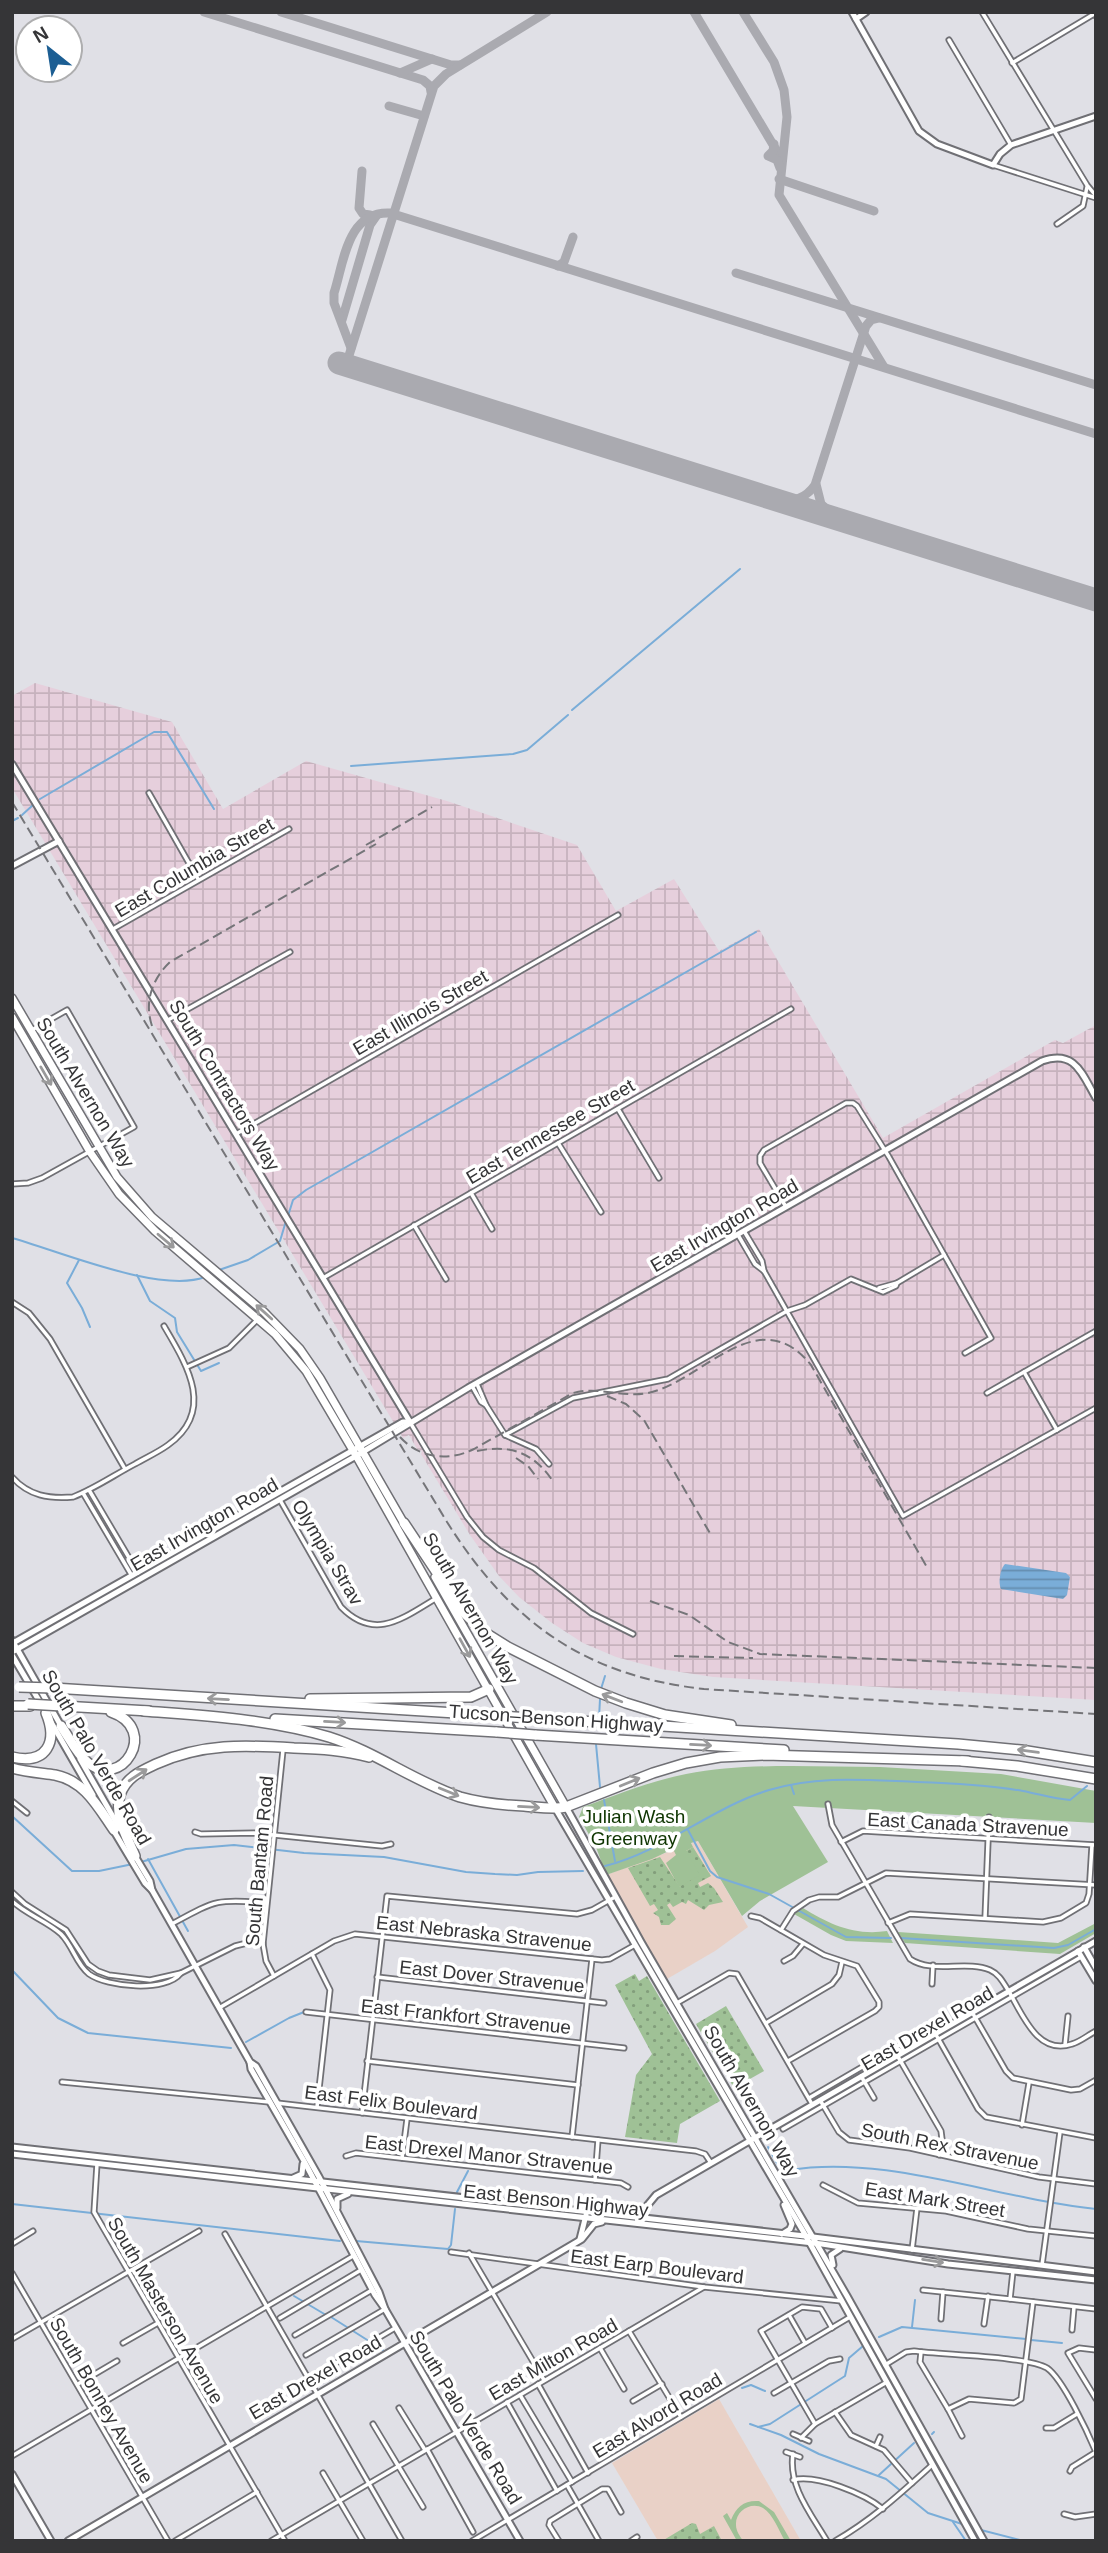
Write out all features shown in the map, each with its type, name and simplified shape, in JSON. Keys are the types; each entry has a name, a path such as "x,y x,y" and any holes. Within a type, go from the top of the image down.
{"highway":[{"path":"404,1523 463,1612 484,1632 508,1647 596,1692 639,1708 676,1717 799,1734"},
{"name":"Tucson–Benson Highway","path":"15,1687 991,1746 1096,1762"},
{"path":"257,1701 471,1697 489,1689"},
{"name":"Tucson–Benson Highway","path":"12,1705 968,1761 1096,1779"},
{"path":"61,1726 83,1758 95,1767 114,1769 129,1758 134,1736 125,1719 110,1712 74,1707"},
{"path":"144,1711 246,1719 283,1725 344,1742 466,1798 502,1805 566,1807 667,1769 728,1756 968,1761"},
{"path":"12,1757 33,1758 47,1749 52,1734 46,1713"},
{"path":"133,1857 118,1808 123,1788 135,1775 176,1756 206,1748 235,1745 283,1747 347,1752 400,1768"},
{"path":"12,1768 61,1777 76,1783 89,1795 114,1830"}],"main road":[{"path":"852,12 919,131 933,142 993,165 1000,154 1011,145 1096,116"},
{"path":"856,19 866,12"},
{"name":"South Contractors Way","path":"12,764 410,1422"},
{"path":"12,866 59,841"},
{"name":"South Alvernon Way","path":"12,998 117,1177 144,1209 264,1312 293,1341 320,1378 437,1598 555,1808 677,2004 753,2138 767,2171 846,2300"},
{"name":"South Alvernon Way","path":"12,1017 112,1185 137,1214 283,1343 306,1371 404,1523 566,1807 635,1945 817,2244 887,2382 975,2541"},
{"name":"East Irvington Road","path":"136,1577 276,1493 405,1427 1042,1061 1054,1057 1068,1059 1078,1067 1096,1098"},
{"path":"397,1425 402,1416 400,1406"},
{"name":"East Irvington Road","path":"13,1647 280,1499 397,1425 410,1422"},
{"name":"South Palo Verde Road","path":"13,1647 46,1713 114,1830 133,1857"},
{"name":"South Palo Verde Road","path":"13,1647 61,1726 250,2062 251,2069 372,2290 520,2541"},
{"name":"East Drexel Road","path":"635,2217 643,2215 656,2195 811,2101 821,2103 899,2058 925,2039 937,2037 1083,1952 1096,1941"},
{"path":"1083,1952 1096,1968"},
{"path":"1083,1952 1096,1980"},
{"name":"South Palo Verde Road","path":"250,2062 256,2066 322,2182 379,2292 385,2309"},
{"name":"East Benson Highway","path":"12,2147 97,2161"},
{"name":"East Benson Highway","path":"12,2154 97,2161 326,2190 587,2215 635,2217 1096,2272"},
{"path":"288,2179 302,2174 304,2169 301,2157"},
{"path":"767,2171 792,2222 790,2229 781,2234"},
{"name":"East Benson Highway","path":"192,2172 322,2182 587,2215 605,2221 809,2243 1096,2280"},
{"path":"337,2211 336,2204 340,2196 357,2193"},
{"path":"648,2206 652,2219"},
{"path":"578,2242 587,2215"},
{"name":"East Drexel Road","path":"68,2541 578,2242 594,2224 605,2221"},
{"path":"715,2233 722,2229 718,2227"},
{"path":"844,2248 835,2251 831,2258 846,2300"},
{"name":"South Alvernon Way","path":"853,2315 885,2365 984,2541"},
{"path":"12,2474 51,2541"}],"street":[{"path":"982,12 1096,197"},
{"path":"1012,63 1095,13"},
{"path":"949,40 1011,145"},
{"path":"993,165 1096,197"},
{"path":"1080,193 1087,185"},
{"path":"1057,224 1083,206 1087,185"},
{"path":"149,793 198,880"},
{"name":"East Columbia Street","path":"113,929 289,829"},
{"name":"East Illinois Street","path":"236,1134 618,915"},
{"path":"168,1020 290,952"},
{"name":"East Tennessee Street","path":"323,1278 791,1009"},
{"path":"12,1184 43,1178 134,1127 67,1010 30,1031"},
{"path":"786,1207 760,1163 760,1156 764,1150 846,1104 853,1103 884,1151 991,1338 965,1353"},
{"path":"618,1109 659,1178"},
{"path":"558,1143 601,1212"},
{"path":"471,1193 492,1229"},
{"path":"414,1226 446,1279"},
{"path":"741,1233 755,1264 764,1271 903,1516 1096,1408"},
{"path":"505,1435 573,1398 668,1379 787,1311 805,1305 851,1279 883,1292 944,1255"},
{"path":"12,1302 29,1313 50,1339 125,1469"},
{"path":"187,1367 236,1342 258,1319"},
{"path":"12,1477 24,1489 56,1499 83,1493 169,1444 184,1429 192,1414 195,1396 187,1367 164,1326"},
{"path":"988,1393 1096,1331"},
{"path":"1024,1372 1057,1430"},
{"path":"474,1385 481,1402 486,1405 505,1435 536,1449 549,1464"},
{"path":"410,1422 471,1524 483,1537 499,1550 534,1568 592,1613 633,1634"},
{"path":"89,1490 136,1577"},
{"path":"83,1493 89,1495 104,1516"},
{"path":"83,1493 136,1577"},
{"name":"Olympia Strav","path":"276,1493 341,1607 352,1619 382,1625 397,1622 437,1598"},
{"name":"South Bantam Road","path":"274,1976 263,1944 265,1903 283,1747"},
{"path":"12,1801 27,1814"},
{"path":"828,1804 830,1819 841,1842 908,1957 916,1963 989,1970 999,1976 1037,2038 1045,2042 1074,2044 1096,2031"},
{"path":"985,1918 989,1817"},
{"name":"East Canada Stravenue","path":"841,1842 863,1831 1094,1845"},
{"path":"195,1832 273,1834 382,1846 391,1843"},
{"path":"888,1923 910,1914 1043,1922 1058,1920 1085,1904 1094,1845"},
{"path":"780,1930 793,1911 809,1900 819,1897 837,1898 888,1872 1096,1885"},
{"path":"362,2113 387,1896 577,1914 588,1912 612,1898"},
{"path":"13,1897 52,1920 71,1936 88,1964 109,1975 160,1979 196,1967 235,1945 251,1942 263,1944"},
{"path":"13,1897 27,1914 65,1938 89,1974 99,1979 161,1986 177,1979 181,1973"},
{"path":"171,1924 216,1902 235,1900 265,1903"},
{"path":"751,1916 760,1918 824,1955 854,1965 862,1971 879,2001 875,2011 788,2061"},
{"path":"49,1926 52,1920"},
{"name":"East Nebraska Stravenue","path":"219,2008 312,1954 351,1935 592,1959 607,1959 635,1945"},
{"path":"784,1961 793,1956 803,1944"},
{"path":"74,1954 80,1951"},
{"path":"312,1954 330,1990 317,2108"},
{"path":"572,2137 592,1959"},
{"path":"766,2022 831,1985 838,1977 842,1962"},
{"path":"932,1984 933,1965"},
{"path":"677,2004 734,1972 739,1976 811,2101"},
{"name":"East Dover Stravenue","path":"377,1978 604,2003"},
{"path":"140,1979 141,1985"},
{"name":"East Frankfort Stravenue","path":"306,2012 624,2048"},
{"path":"974,2015 1008,2074 1018,2080 1074,2090 1096,2080"},
{"path":"1065,2045 1068,2016"},
{"name":"East Drexel Road","path":"811,2101 917,2035 925,2039"},
{"path":"937,2037 981,2112 992,2119 1096,2138"},
{"name":"East Drexel Road","path":"899,2058 937,2037"},
{"path":"899,2058 941,2131 939,2155"},
{"path":"367,2061 578,2085"},
{"path":"863,2079 874,2098"},
{"name":"East Felix Boulevard","path":"62,2082 270,2102 700,2152 706,2155 711,2163"},
{"path":"1022,2125 1029,2083"},
{"name":"East Drexel Road","path":"783,2129 821,2103"},
{"name":"South Rex Stravenue","path":"821,2103 839,2132 849,2140 906,2148 1052,2179 1096,2184"},
{"path":"402,2158 407,2119"},
{"path":"1042,2266 1060,2132"},
{"path":"594,2180 598,2140"},
{"name":"East Drexel Manor Stravenue","path":"346,2156 356,2153 402,2158 618,2182 628,2187"},
{"name":"South Masterson Avenue","path":"97,2161 94,2212 285,2541"},
{"name":"East Mark Street","path":"823,2185 858,2203 917,2208 980,2217 1028,2229 1096,2236"},
{"path":"912,2250 917,2208"},
{"path":"12,2244 33,2231"},
{"path":"12,2339 199,2231"},
{"path":"225,2234 402,2541"},
{"name":"East Earp Boulevard","path":"451,2252 704,2287 846,2300"},
{"path":"469,2253 544,2380"},
{"path":"12,2456 353,2256"},
{"path":"280,2318 361,2270"},
{"path":"1010,2299 1013,2271"},
{"name":"South Bonney Avenue","path":"12,2273 168,2541"},
{"name":"East Milton Road","path":"271,2541 704,2287"},
{"path":"295,2335 372,2290"},
{"path":"923,2290 1096,2309"},
{"path":"941,2319 943,2292"},
{"path":"984,2324 988,2296"},
{"path":"948,2409 969,2399 1017,2403 1022,2395 1033,2302"},
{"path":"815,2424 761,2331 802,2306 821,2309 832,2328"},
{"path":"1072,2330 1074,2307"},
{"path":"306,2355 385,2309"},
{"path":"789,2315 805,2344"},
{"name":"East Alvord Road","path":"472,2541 853,2315"},
{"path":"123,2343 159,2323"},
{"path":"316,2375 395,2328"},
{"path":"629,2331 681,2417"},
{"path":"600,2348 624,2389"},
{"path":"1096,2350 1079,2348 1068,2353 1096,2399"},
{"path":"885,2365 906,2352 921,2352 1026,2363 1038,2365 1052,2373 1096,2452 1070,2471"},
{"path":"921,2352 920,2362 962,2436"},
{"path":"774,2393 829,2361 840,2360"},
{"path":"78,2384 117,2361"},
{"path":"802,2438 815,2424 887,2382"},
{"path":"538,2384 588,2473"},
{"path":"633,2401 662,2384"},
{"path":"520,2395 599,2541"},
{"path":"507,2402 557,2491"},
{"path":"399,2408 473,2532"},
{"path":"835,2412 851,2435 876,2446 891,2457 912,2483"},
{"path":"1046,2428 1054,2428 1077,2414"},
{"path":"373,2424 423,2507"},
{"path":"793,2434 809,2441"},
{"path":"876,2446 880,2437"},
{"path":"786,2452 800,2457"},
{"path":"793,2454 793,2480 827,2541"},
{"path":"835,2541 863,2525 938,2460"},
{"path":"323,2473 363,2541"},
{"path":"793,2480 812,2478 872,2499 883,2509"},
{"path":"559,2541 548,2522 607,2486 621,2512"},
{"path":"175,2541 257,2492"},
{"path":"1064,2514 1074,2517 1096,2514"},
{"path":"631,2541 637,2537"}],"shaded area":[{"path":"35,683 172,722 223,809 306,761 447,801 577,845 616,911 674,879 719,951 759,929 883,1138 1055,1040 1063,1043 1096,1025 1096,1700 713,1677 661,1669 616,1657 583,1643 519,1597 499,1576 470,1535 421,1454 422,1451 417,1449 409,1435 403,1438 12,788 12,696"},
{"path":"698,1841 748,1927 715,1951 667,1979 606,1875"},
{"path":"719,2399 801,2541 658,2541 612,2463"}],"green space":[{"name":"Julian Wash Greenway","path":"807,1766 1001,1774 1096,1791 1096,1823 793,1806 828,1862 760,1901 742,1916 698,1841 691,1843 693,1847 686,1851 700,1875 679,1887 666,1863 676,1855 673,1849 606,1875 596,1847 579,1817 583,1807 647,1784 710,1770"},
{"path":"693,1847 711,1876 698,1883 700,1887 708,1883 723,1902 709,1905 704,1910 688,1900 686,1904 682,1902 673,1907 670,1903 667,1905 676,1919 669,1925 661,1925 659,1917 653,1913 658,1910 654,1904 650,1906 628,1868 660,1857 680,1887 686,1851"},
{"path":"803,1908 842,1927 864,1932 887,1931 893,1943 846,1941 794,1914"},
{"path":"1096,1923 1096,1933 1060,1954 905,1943 898,1932 1058,1943"},
{"path":"635,1974 639,1981 647,1976 720,2101 680,2124 677,2143 625,2137 636,2075 652,2054 615,1985"},
{"path":"726,2006 764,2071 734,2088 696,2024"},
{"path":"759,2501 774,2512 791,2541 785,2541 767,2511 754,2506 738,2515 736,2527 743,2541 737,2541 723,2516 727,2513 731,2520 741,2505"},
{"path":"692,2523 696,2524 700,2534 714,2526 722,2541 662,2541"}],"water":[{"path":"1005,1564 1066,1573 1070,1577 1067,1595 1063,1599 1001,1589 1000,1576"}],"waterway":[{"path":"572,710 740,569"},
{"path":"351,766 513,754 527,750 568,715"},
{"path":"40,799 154,732 167,732 214,809"},
{"path":"22,815 33,805"},
{"path":"12,821 18,818"},
{"path":"288,1216 293,1200 306,1190 756,932"},
{"path":"219,1270 248,1260 280,1241 286,1221"},
{"path":"12,1238 137,1276 186,1281 205,1277"},
{"path":"79,1260 67,1283 90,1327"},
{"path":"137,1275 150,1301 175,1318 177,1332 201,1371 219,1363"},
{"path":"601,1689 605,1676"},
{"path":"599,1718 600,1699"},
{"path":"596,1744 600,1787"},
{"path":"605,1866 668,1840 727,1807 787,1785 824,1780 957,1784 1010,1789 1070,1800 1087,1786"},
{"path":"791,1785 794,1794"},
{"path":"604,1800 615,1861"},
{"path":"12,1816 72,1871 99,1871 133,1864"},
{"path":"688,1830 710,1871 717,1877 769,1894 846,1937 891,1938"},
{"path":"141,1862 186,1849 234,1845 304,1853 384,1857 466,1872 517,1875 583,1871"},
{"path":"148,1859 188,1931"},
{"path":"901,1938 1054,1948 1068,1945 1096,1929"},
{"path":"12,1970 58,2018 88,2033 231,2048"},
{"path":"246,2042 304,2012"},
{"path":"768,2147 778,2165"},
{"path":"789,2170 864,2168 1096,2209"},
{"path":"457,2192 468,2171"},
{"path":"12,2204 340,2241"},
{"path":"356,2241 448,2249 451,2245 455,2209"},
{"path":"294,2296 326,2315"},
{"path":"912,2327 915,2300"},
{"path":"331,2317 383,2350"},
{"path":"879,2337 902,2327 1026,2339"},
{"path":"1031,2340 1062,2343"},
{"path":"758,2427 770,2424 845,2376 849,2358 863,2346"},
{"path":"742,2388 751,2385 765,2391"},
{"path":"750,2424 886,2479 928,2513 962,2524"},
{"path":"879,2475 914,2443"},
{"path":"953,2522 966,2541"},
{"path":"981,2530 1024,2541"}],"taxiway":[{"path":"204,12 423,80 430,86 431,92"},
{"path":"281,12 451,65 460,65"},
{"path":"346,365 434,86 446,74 547,12"},
{"path":"694,12 781,158"},
{"path":"743,12 774,62 784,90 787,117 779,195 884,367"},
{"path":"400,73 432,59"},
{"path":"389,106 424,116"},
{"path":"774,144 773,151 768,156 777,160 780,168"},
{"path":"362,171 359,208 363,214 370,215"},
{"path":"779,179 874,211"},
{"path":"351,348 334,303 334,293 345,254 356,229 365,220 390,213 1096,434"},
{"path":"342,320 370,225 377,215"},
{"path":"558,266 564,262 573,237"},
{"path":"736,273 1096,385"},
{"path":"778,501 799,498 815,485 866,326 871,320 879,318"},
{"path":"816,484 821,504 839,520"}],"runway":[{"path":"339,363 1096,600"}],"railway":[{"path":"12,802 447,1522 471,1557 525,1615 554,1638 587,1657 661,1682 704,1689 1096,1714"},
{"path":"366,845 432,807"},
{"path":"152,1026 149,1008 151,991 158,976 170,962 376,844"},
{"path":"400,1437 416,1450 434,1456 454,1456 474,1449 573,1393 648,1393 689,1375 730,1350 750,1342 771,1340 791,1347 811,1365 928,1569"},
{"path":"607,1396 626,1404 644,1420 711,1535"},
{"path":"477,1451 501,1449 521,1453 539,1464 554,1483"},
{"path":"516,1458 528,1466 538,1479"},
{"path":"650,1601 689,1615 728,1642 760,1654 1096,1668"},
{"path":"674,1656 753,1658"}]}
